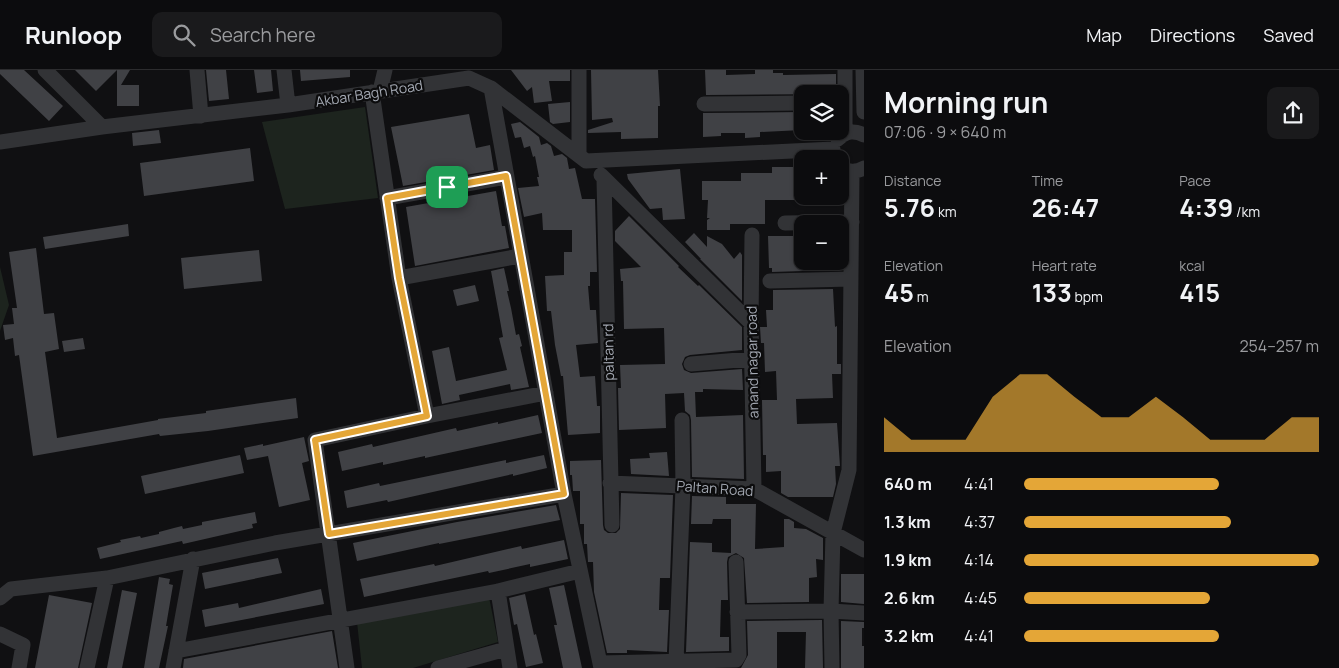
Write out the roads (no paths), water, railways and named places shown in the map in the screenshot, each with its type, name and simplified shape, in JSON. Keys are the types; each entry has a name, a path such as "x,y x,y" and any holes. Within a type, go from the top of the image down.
{"street":[{"path":"45,70 102,127"},
{"path":"197,70 201,116"},
{"path":"284,70 288,105"},
{"path":"385,70 376,91 387,198 399,278 427,416"},
{"path":"579,70 582,158 794,155"},
{"path":"844,85 845,70"},
{"path":"864,70 864,112"},
{"name":"Akbar Bagh Road","path":"0,142 102,127 288,105 469,78 491,88 582,158 751,324"},
{"path":"491,88 564,494 600,666 736,660 739,655 736,562"},
{"path":"704,104 794,103"},
{"path":"849,133 854,132 864,135"},
{"path":"832,668 831,612 839,537 857,423 858,295 851,279 852,169"},
{"path":"387,198 506,176"},
{"name":"paltan rd","path":"604,179 612,525"},
{"path":"785,223 852,222"},
{"name":"anand nagar road","path":"752,235 751,324 754,489"},
{"path":"399,278 520,256"},
{"path":"770,281 851,279"},
{"path":"691,364 752,359"},
{"path":"346,668 341,620 315,440 546,393"},
{"path":"676,662 683,486 682,420"},
{"name":"Paltan Road","path":"610,483 754,489 864,550"},
{"path":"0,598 11,590 107,578 193,559 329,534 564,494"},
{"path":"839,537 854,537 864,540"},
{"path":"173,668 193,559"},
{"path":"176,651 498,591 580,571"},
{"path":"87,668 107,578"},
{"path":"498,591 510,668"},
{"path":"738,612 864,613"},
{"path":"0,634 23,645 19,668"},
{"path":"438,668 506,649"}]}
